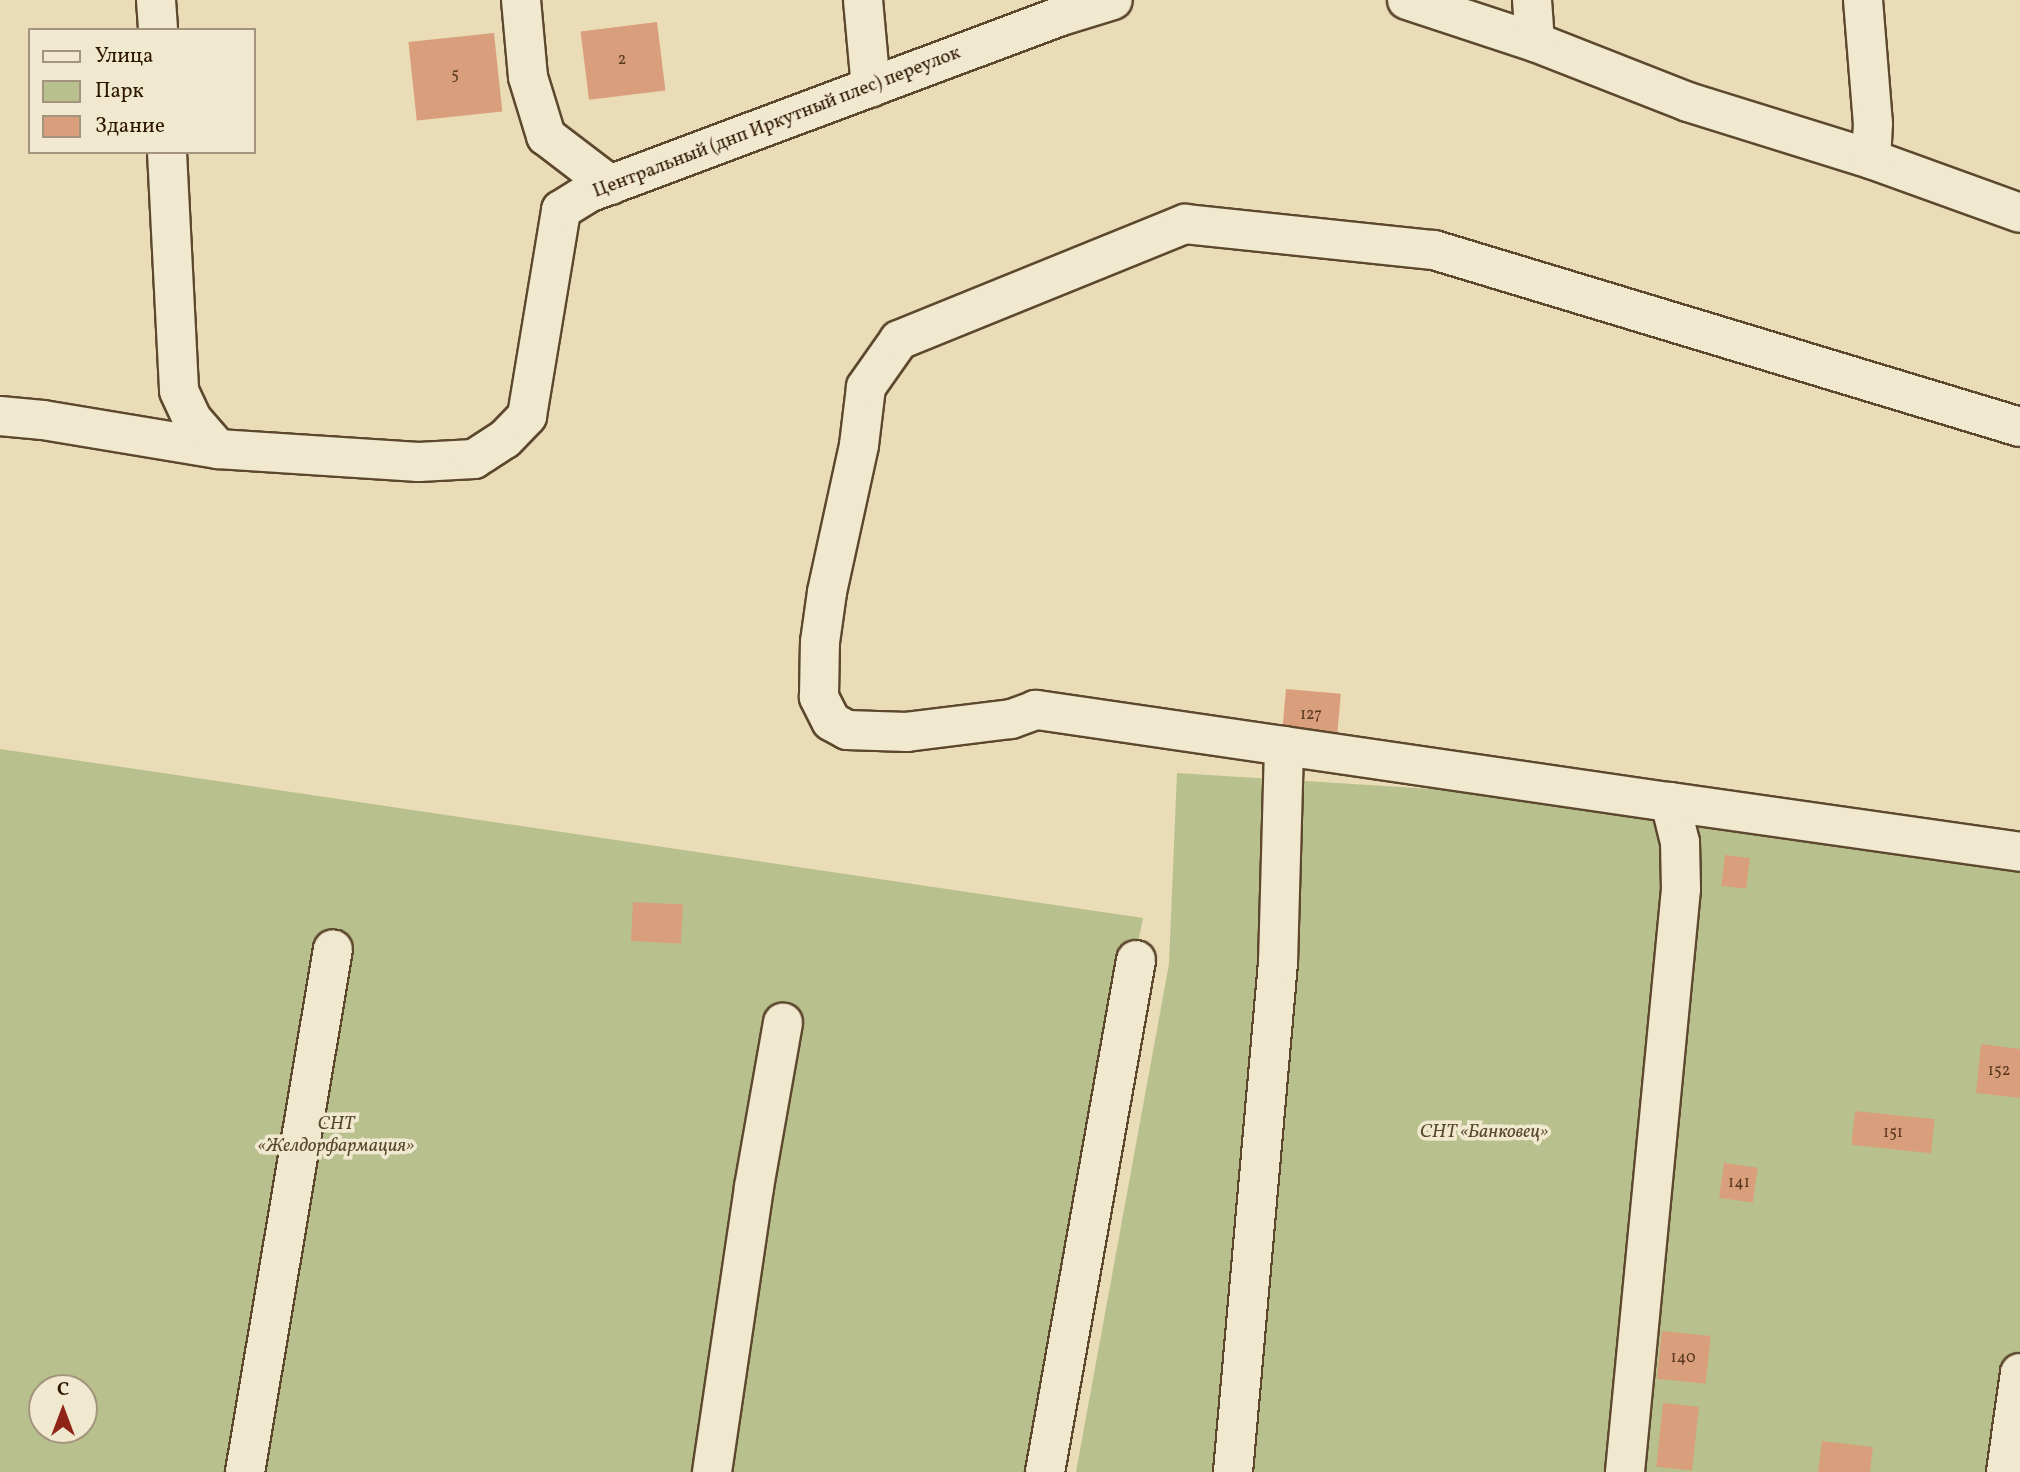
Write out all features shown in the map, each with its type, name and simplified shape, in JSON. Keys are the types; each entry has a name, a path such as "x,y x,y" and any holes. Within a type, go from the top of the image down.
{"street":[{"path":"156,0 158,28"},
{"path":"521,0 528,77 547,136 610,185"},
{"path":"863,0 871,88"},
{"name":"Центральный (днп Иркутный плес) переулок","path":"0,416 43,420 218,449 419,462 474,458 505,439 527,416 561,210 588,193 1061,16 1113,0"},
{"path":"1407,0 1535,42 1688,102 1871,159 2020,213"},
{"path":"1532,0 1535,42"},
{"path":"1863,0 1873,123 1871,159"},
{"path":"167,154 179,391 192,419 218,449"},
{"path":"2020,426 1434,250 1185,224 899,340 866,387 859,445 827,592 820,642 819,698 831,721 847,730 907,732 1011,719 1036,710 2020,852"},
{"path":"1233,1472 1278,963 1284,746"},
{"path":"1625,1472 1682,889 1680,842 1670,802"},
{"path":"245,1472 333,949"},
{"path":"1045,1472 1136,960"},
{"path":"712,1472 754,1186 783,1023"},
{"path":"2006,1472 2020,1373"}],"green space":[{"name":"СНТ «Желдорфармация»","path":"0,749 1143,918 1034,1472 0,1472"},
{"name":"СНТ «Банковец»","path":"1177,773 1668,804 2020,853 2020,1472 1076,1472 1169,964"}],"building":[{"path":"657,22 665,90 589,100 581,31"},
{"path":"494,33 502,112 417,121 408,42"},
{"path":"1286,689 1341,694 1337,741 1282,736"},
{"path":"1725,855 1750,858 1746,889 1721,886"},
{"path":"633,902 683,905 681,944 631,941"},
{"path":"1981,1044 2020,1049 2020,1098 1976,1093"},
{"path":"1855,1111 1935,1119 1931,1153 1851,1145"},
{"path":"1724,1163 1758,1168 1753,1202 1719,1198"},
{"path":"1662,1331 1711,1336 1706,1384 1657,1379"},
{"path":"1663,1403 1699,1407 1692,1470 1656,1467"},
{"path":"1822,1441 1873,1447 1870,1472 1818,1472"}]}
